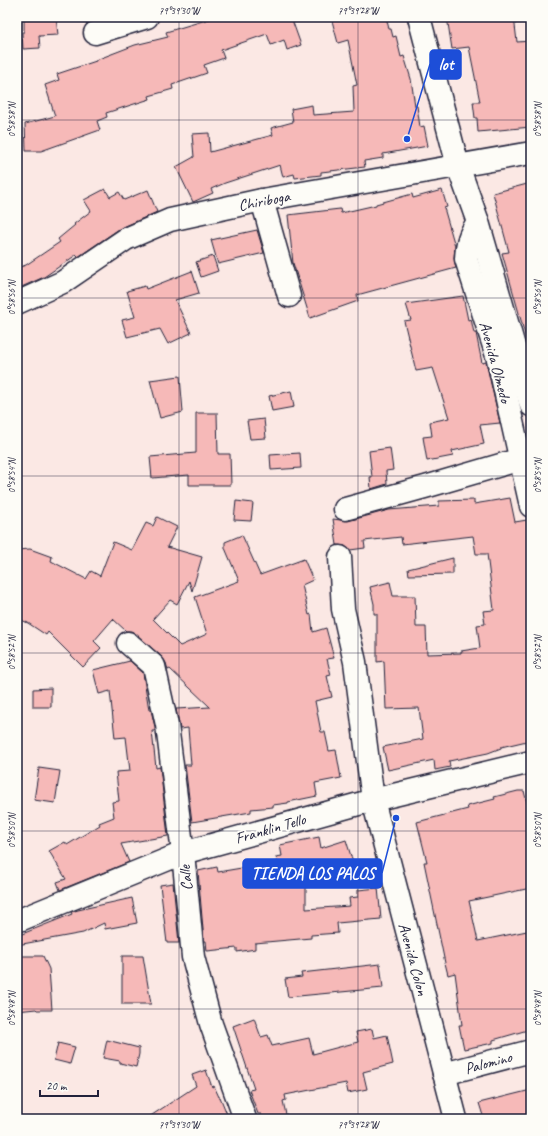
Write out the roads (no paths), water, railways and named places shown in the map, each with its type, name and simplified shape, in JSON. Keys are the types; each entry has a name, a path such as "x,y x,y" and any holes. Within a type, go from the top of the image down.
{"street":[{"path":"95,32 147,17"},
{"name":"Avenida Olmedo","path":"419,17 458,166 478,222 531,405"},
{"name":"Chiriboga","path":"17,303 63,282 126,239 170,220 262,200 531,153"},
{"path":"262,200 289,296"},
{"name":"Avenida Olmedo","path":"478,222 471,232 467,242 466,259 498,360 525,457 531,506"},
{"path":"345,508 425,487 525,457"},
{"name":"Avenida Colon","path":"340,557 343,609 355,662 373,800 456,1119"},
{"name":"Calle","path":"128,643 154,666 167,725 183,853 193,957 211,1024 245,1119"},
{"name":"Franklin Tello","path":"17,921 183,853 373,800 531,762"},
{"name":"Palomino","path":"444,1074 531,1051"}],"place":[{"name":"lot","path":"407,139"},
{"name":"TIENDA LOS PALOS","path":"396,818"}]}
